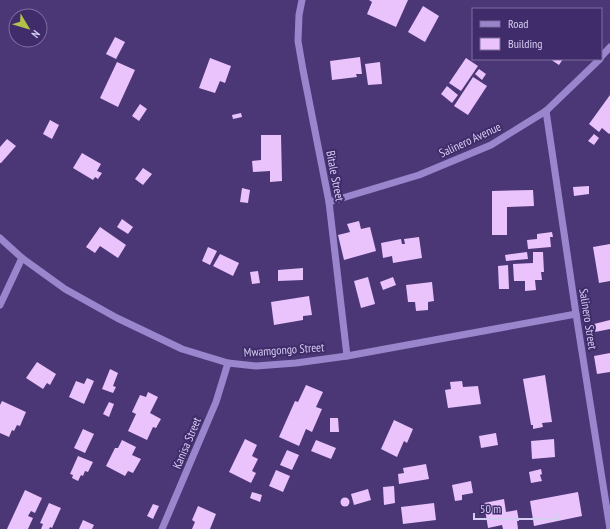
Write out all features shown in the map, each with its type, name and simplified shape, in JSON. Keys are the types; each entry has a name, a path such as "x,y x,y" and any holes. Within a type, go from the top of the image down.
{"street":[{"name":"Bitale Street","path":"302,0 298,15 298,41 329,202 347,356"},
{"name":"Salinero Avenue","path":"602,56 610,47"},
{"name":"Salinero Avenue","path":"329,202 420,175 491,145 546,111 598,60"},
{"name":"Salinero Street","path":"546,111 610,529"},
{"name":"Mwamgongo Street","path":"0,238 22,258 65,289 117,318 182,349 228,364 256,366 296,363 347,356 576,314"},
{"path":"0,305 22,258"},
{"name":"Kanisa Street","path":"162,529 216,402 228,364"}],"building":[{"path":"369,0 408,0 396,27 367,14 372,2"},
{"path":"423,6 439,16 425,42 408,32"},
{"path":"115,37 125,42 116,59 106,54"},
{"path":"360,57 362,74 356,74 357,77 332,80 330,61"},
{"path":"210,58 231,66 225,83 220,81 215,93 199,88"},
{"path":"466,58 478,66 461,91 449,83"},
{"path":"552,60 562,60 559,65"},
{"path":"117,62 135,70 118,107 100,98"},
{"path":"380,62 382,84 368,85 365,64"},
{"path":"479,69 486,74 482,80 475,74"},
{"path":"473,77 487,86 468,115 454,106"},
{"path":"447,86 458,95 452,103 441,94"},
{"path":"610,95 609,134 602,128 599,132 589,124"},
{"path":"140,104 147,109 139,121 132,116"},
{"path":"241,113 242,117 233,119 232,115"},
{"path":"50,120 59,125 52,139 43,134"},
{"path":"594,134 599,138 594,145 588,141"},
{"path":"261,135 281,135 282,181 270,182 270,171 253,172 252,161 261,160"},
{"path":"7,139 16,146 0,163 0,147"},
{"path":"82,153 101,164 97,171 102,173 98,179 95,177 93,180 73,168"},
{"path":"143,168 152,174 143,185 135,179"},
{"path":"589,186 589,194 574,196 573,187"},
{"path":"242,188 250,190 248,203 240,202"},
{"path":"533,190 534,206 507,207 507,235 492,235 492,191"},
{"path":"122,219 133,227 128,234 117,227"},
{"path":"359,221 361,229 370,227 376,251 344,260 338,235 350,232 347,224"},
{"path":"100,227 126,245 118,258 100,246 95,253 86,247"},
{"path":"552,232 553,237 550,237 551,247 528,249 527,240 537,239 537,234"},
{"path":"419,237 422,258 393,263 392,256 383,258 381,243 401,239 402,244 405,244 404,239"},
{"path":"610,244 610,281 599,283 593,247"},
{"path":"208,247 217,251 210,265 202,261"},
{"path":"527,252 528,259 506,261 505,255"},
{"path":"533,252 543,252 544,272 541,272 542,280 535,280 536,290 525,291 525,281 514,281 513,264 533,263"},
{"path":"220,254 239,263 233,276 213,266"},
{"path":"508,265 509,289 499,289 498,266"},
{"path":"303,268 303,280 278,281 278,270"},
{"path":"258,271 260,283 252,284 250,272"},
{"path":"368,277 375,304 361,308 354,281"},
{"path":"393,277 396,285 383,290 380,282"},
{"path":"432,282 434,301 428,302 428,310 416,311 415,302 408,302 406,285"},
{"path":"309,296 312,315 303,316 303,320 274,325 271,302"},
{"path":"610,320 610,329 595,332 594,324"},
{"path":"610,353 610,372 597,374 594,356"},
{"path":"37,362 56,374 50,385 47,383 43,389 26,378"},
{"path":"110,369 118,373 113,386 116,387 113,393 102,389"},
{"path":"545,375 552,422 542,423 543,427 533,429 523,379"},
{"path":"87,378 94,381 84,404 69,397 76,381 84,384"},
{"path":"462,381 463,387 478,386 481,404 448,408 445,390 451,389 450,382"},
{"path":"306,385 323,392 316,407 322,409 312,432 306,429 299,446 279,437 295,401 298,402"},
{"path":"148,392 158,397 150,413 161,419 156,428 153,427 147,440 128,431 136,414 132,412 140,395 146,397"},
{"path":"2,401 26,412 20,426 17,425 14,431 12,430 9,437 0,433 0,405"},
{"path":"109,402 114,404 109,417 103,414"},
{"path":"330,418 338,418 339,432 330,432"},
{"path":"394,420 413,429 407,443 404,441 397,457 381,449"},
{"path":"83,429 94,434 85,453 74,448"},
{"path":"496,433 498,445 481,448 479,436"},
{"path":"245,439 257,445 252,456 258,459 252,471 256,473 251,483 229,472"},
{"path":"554,439 555,457 532,459 531,441"},
{"path":"122,440 136,447 132,455 141,459 133,473 128,471 125,476 106,466 115,448 118,448"},
{"path":"316,440 336,448 331,459 311,451"},
{"path":"287,450 299,455 292,470 280,465"},
{"path":"78,456 93,462 88,472 85,471 83,476 81,475 78,481 72,478 73,475 70,474"},
{"path":"426,464 429,479 399,484 398,474 404,473 403,468"},
{"path":"541,469 542,474 540,475 542,481 531,483 529,472"},
{"path":"276,470 290,476 283,492 269,486"},
{"path":"471,481 473,493 462,495 462,500 455,501 452,485"},
{"path":"394,486 395,503 384,505 383,487"},
{"path":"368,489 371,500 354,505 351,494"},
{"path":"25,490 42,498 35,513 31,511 28,516 33,518 28,529 7,529"},
{"path":"252,492 262,495 260,502 250,498"},
{"path":"578,492 582,516 534,526 530,501"},
{"path":"345,497 350,502 345,507 340,502"},
{"path":"504,499 506,512 517,510 519,521 517,521 518,529 503,529 502,525 488,528 484,503"},
{"path":"49,503 61,508 52,528 41,529 43,524 40,523"},
{"path":"434,503 436,520 403,524 401,507"},
{"path":"153,504 159,506 153,519 147,516"},
{"path":"198,506 216,514 210,529 192,529 195,522 192,520"},
{"path":"83,520 94,525 92,529 79,529"}]}
